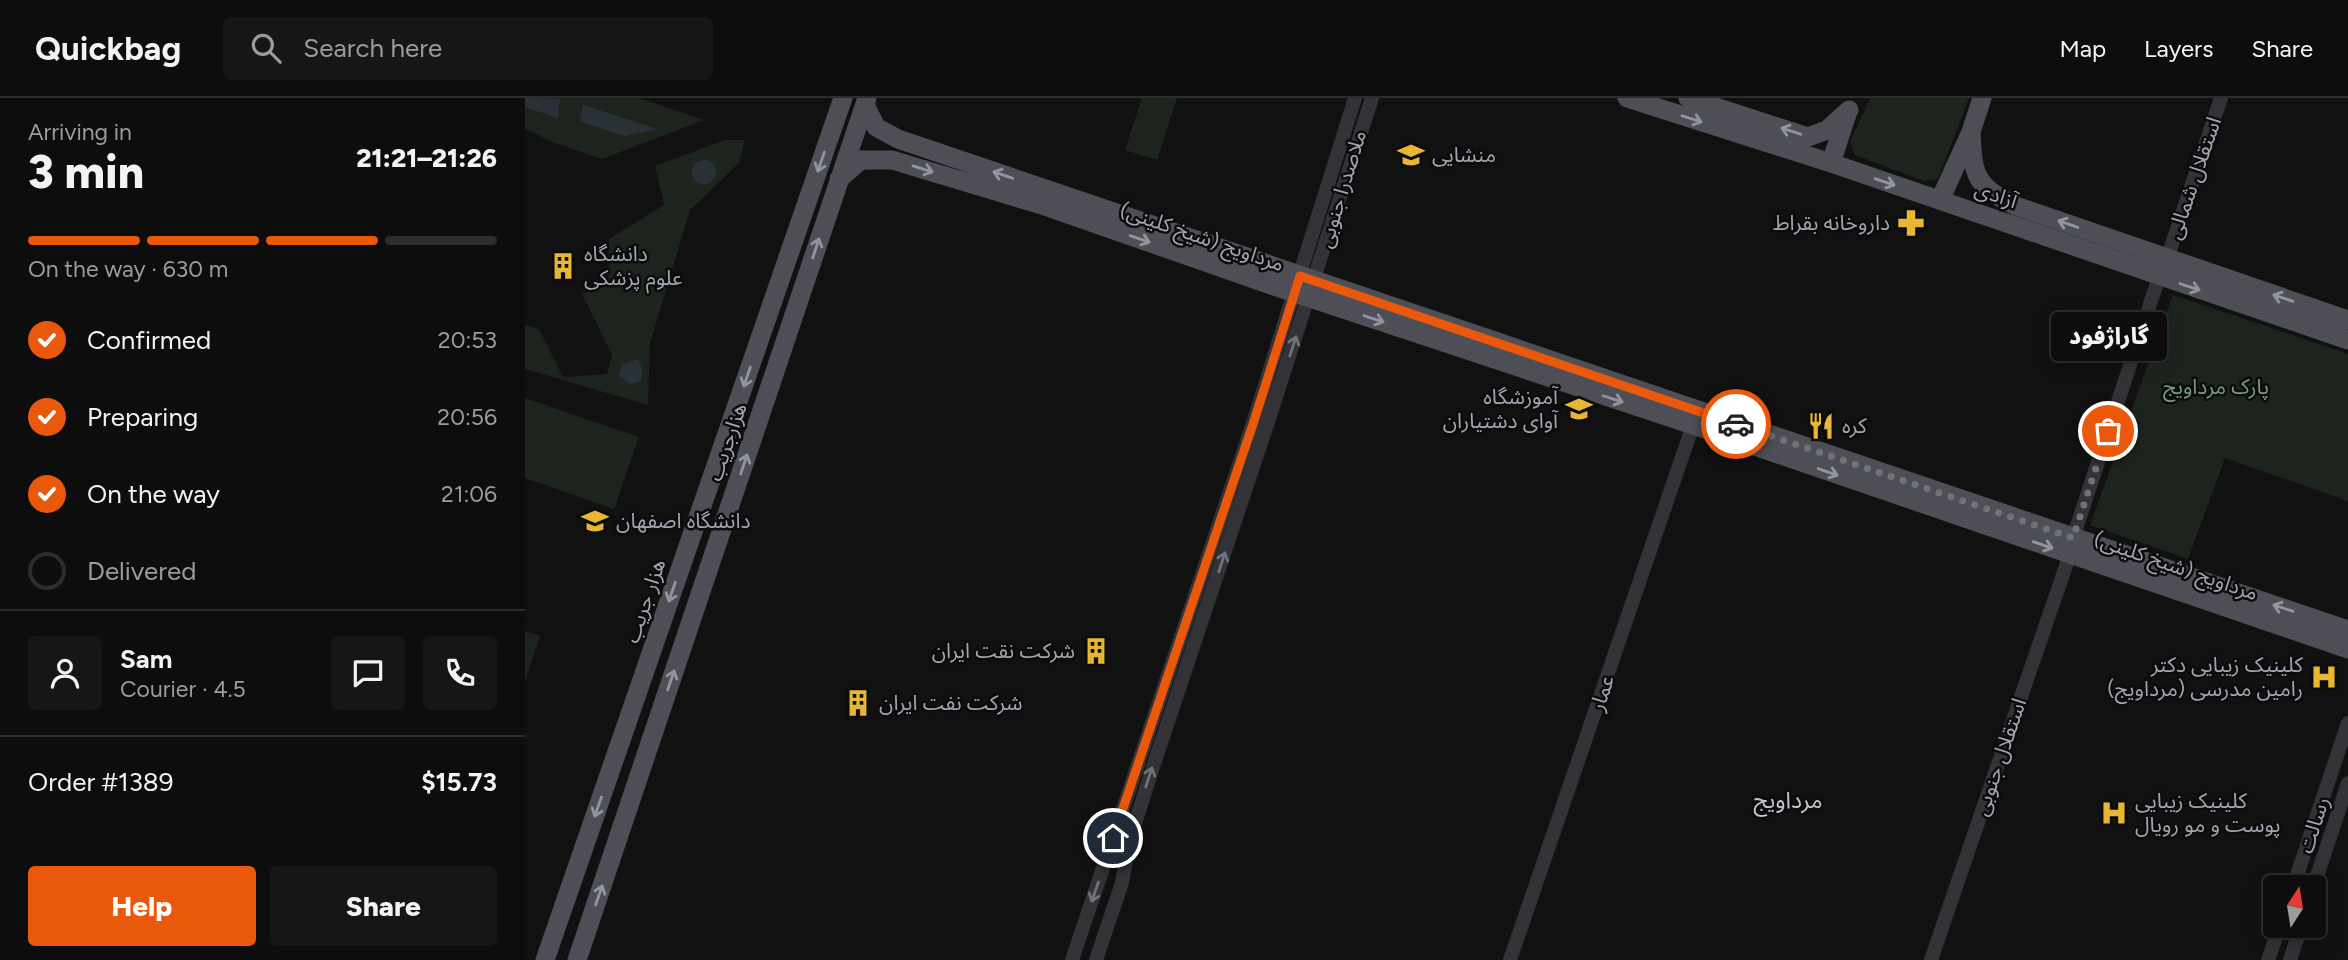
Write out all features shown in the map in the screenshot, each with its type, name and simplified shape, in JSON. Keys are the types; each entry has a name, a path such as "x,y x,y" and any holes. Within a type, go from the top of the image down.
{"main road":[{"name":"هزار جریب","path":"545,960 843,98"},
{"name":"آزادی","path":"1627,98 1940,200 2163,268 2348,320"},
{"path":"1688,98 1808,137 1827,130 1851,104"},
{"path":"1940,200 1971,132 1982,98"},
{"name":"مرداویج (شیخ کلینی)","path":"866,102 876,127 898,139 1048,198 1693,425 2072,546 2348,630"},
{"name":"هزارجریب","path":"577,960 866,102"},
{"path":"1831,163 1851,104"},
{"name":"آزادی","path":"1971,132 1972,166 1979,181 1996,196 2163,268 2348,340"},
{"name":"مرداویج (شیخ کلینی)","path":"839,179 862,160 892,160 1048,198"},
{"name":"مرداویج (شیخ کلینی)","path":"1304,287 2072,546 2348,649"}],"street":[{"name":"ملاصدرا جنوبی","path":"1304,287 1355,98"},
{"name":"ملاصدرا جنوبی","path":"1304,287 1372,98"},
{"name":"استقلال شمالی","path":"2072,546 2221,98"},
{"path":"1072,960 1254,421 1304,287"},
{"path":"1096,960 1122,883 1129,842 1304,287"},
{"name":"عمار","path":"1510,960 1693,425"},
{"name":"استقلال جنوبی","path":"1931,960 2072,546"},
{"name":"رسالت","path":"2297,875 2348,723"},
{"name":"رسالت","path":"2317,875 2348,783"},
{"path":"2268,960 2276,938"},
{"path":"2290,960 2297,938"}],"green space":[{"path":"525,98 639,98 704,120 602,159 555,143 525,129"},
{"path":"1142,98 1177,98 1157,160 1125,150"},
{"path":"1870,98 1969,98 1938,179 1924,181 1855,155 1850,142"},
{"path":"725,140 745,140 739,163 690,210 650,343 648,405 525,369 525,325 539,329 563,377 607,374 612,355 582,294 608,285 609,239 664,205 655,166"},
{"name":"پارک مرداویج","path":"2173,295 2348,354 2348,501 2225,458 2188,559 2090,525"},
{"path":"525,398 639,437 614,509 525,478"},
{"path":"525,631 540,636 525,681"}],"shaded area":[{"path":"525,98 560,99 558,118 525,107"},
{"path":"583,105 658,129 624,136 580,121"},
{"path":"704,160 712,164 716,172 712,180 704,184 696,180 692,172 696,164"},
{"path":"638,359 642,369 641,381 630,384 619,376 622,364"}],"way so far":[{"path":"1736,424 2073,538 2108,431"}],"place":[{"name":"منشایی","path":"1411,155"},
{"name":"داروخانه بقراط","path":"1911,223"},
{"name":"دانشگاه علوم پزشکی","path":"563,266"},
{"name":"آموزشگاه آوای دشتیاران","path":"1579,409"},
{"name":"کره","path":"1821,426"},
{"name":"گاراژفود","path":"2108,431"},
{"name":"دانشگاه اصفهان","path":"595,521"},
{"name":"شرکت نقت ایران","path":"1096,651"},
{"name":"کلینیک زیبایی دکتر رامین مدرسی (مرداویج)","path":"2324,677"},
{"name":"شرکت نفت ایران","path":"858,703"},
{"name":"کلینیک زیبایی پوست و مو رویال","path":"2114,813"}],"district":[{"name":"مرداویج","path":"1788,800"}],"route":[{"path":"1113,838 1254,421 1300,276 1736,424"}]}
